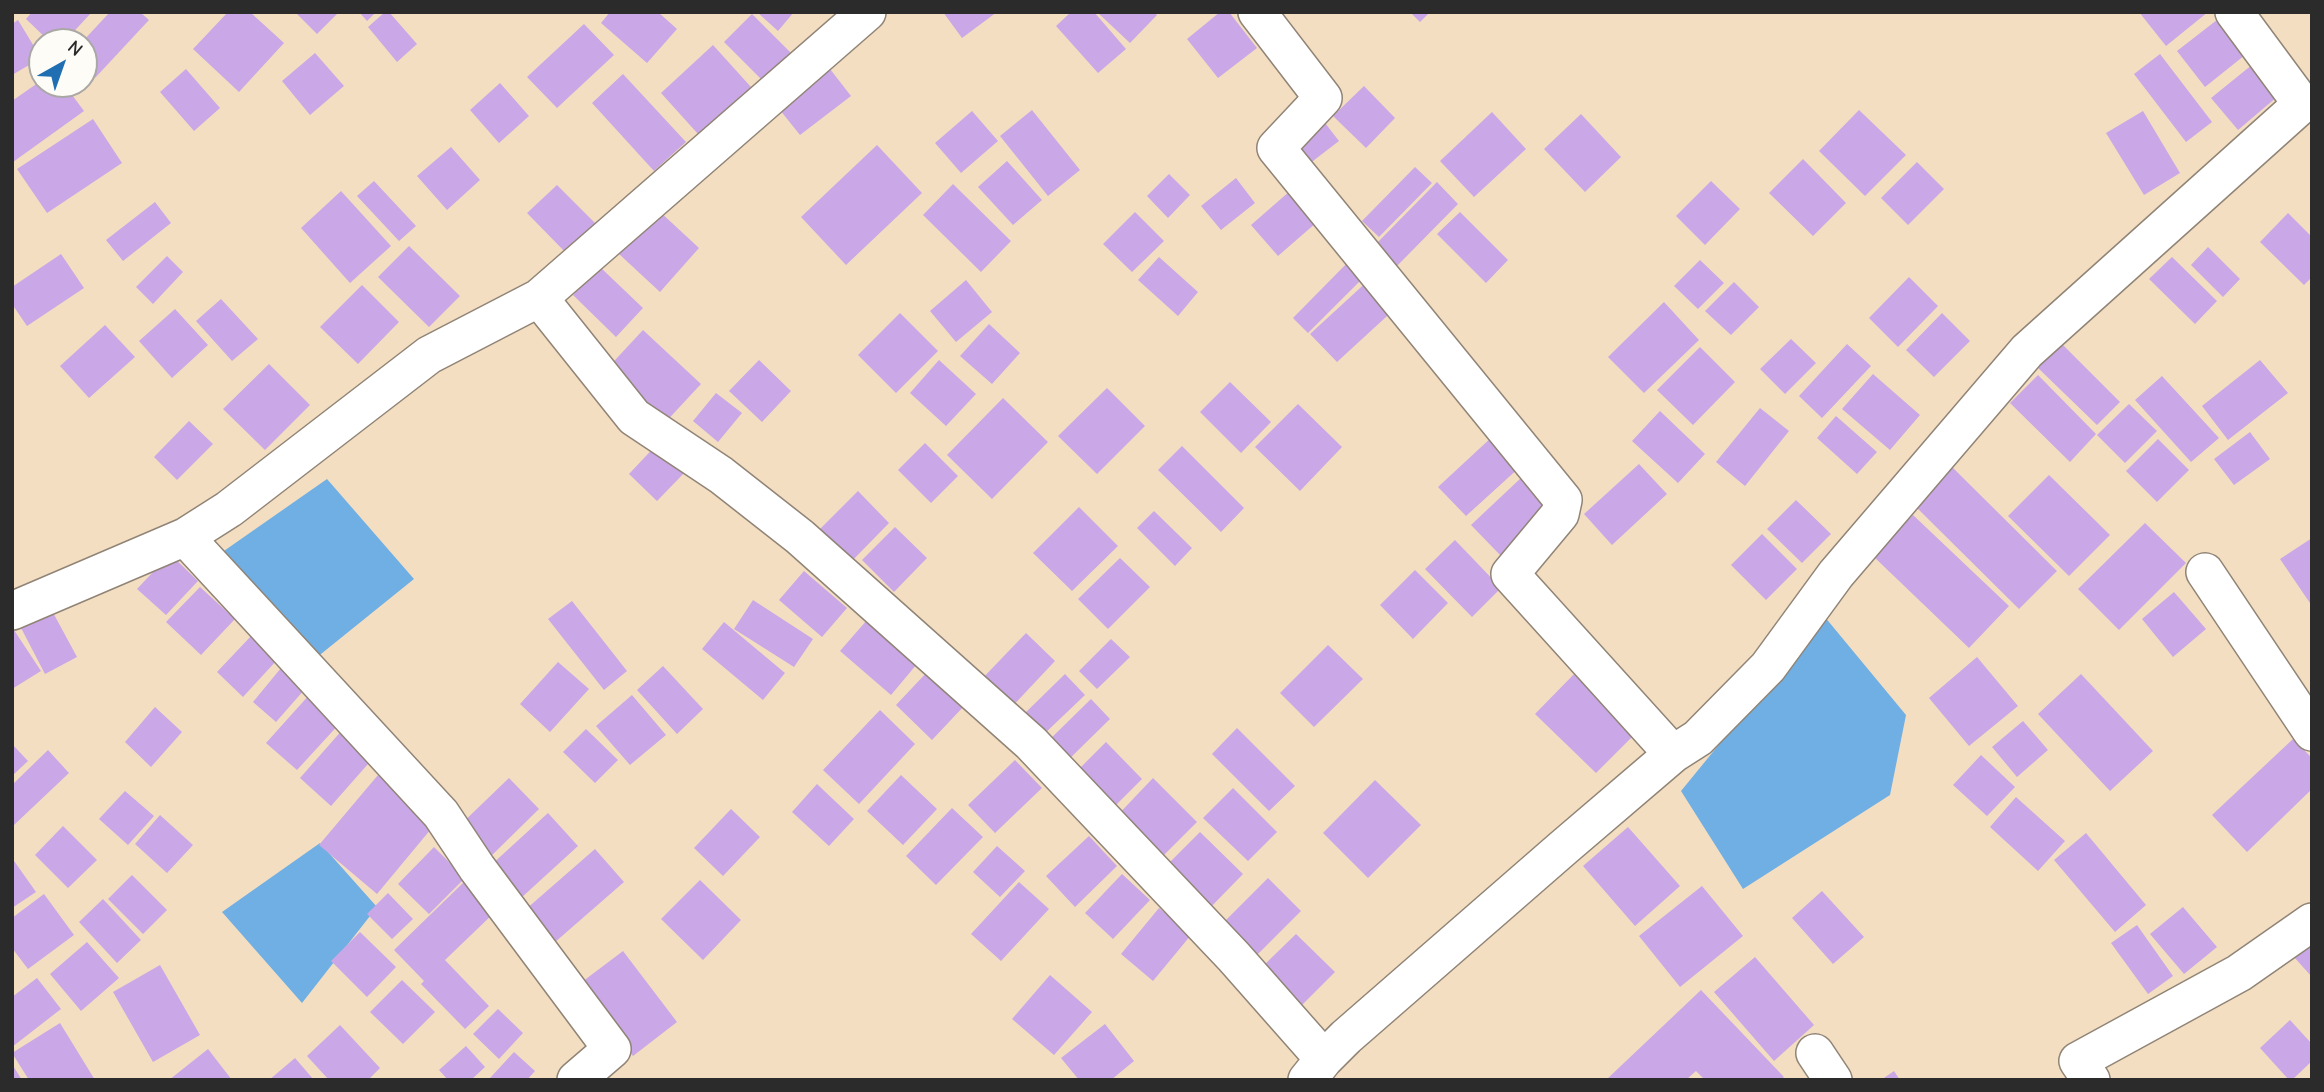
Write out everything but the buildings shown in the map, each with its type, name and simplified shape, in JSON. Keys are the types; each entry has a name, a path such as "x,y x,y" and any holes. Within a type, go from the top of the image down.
{"street":[{"path":"12,611 185,537 259,487 429,355 538,298 867,12"},
{"path":"1256,12 1323,98 1276,148 1563,500 1560,514 1510,574 1673,754"},
{"path":"538,298 634,417 721,475 800,537 1031,743 1234,957 1315,1069 1673,754 1698,738 1768,667 1836,575 2027,351 2307,100 2234,12"},
{"path":"185,537 441,814 477,868 612,1049 576,1080"},
{"path":"2205,572 2312,732"},
{"path":"2091,1080 2078,1061 2239,973 2312,922"}],"water":[{"path":"327,479 414,579 316,658 221,553"},
{"path":"1824,616 1906,715 1890,795 1743,889 1681,791"},
{"path":"320,843 377,907 302,1003 222,912"}]}
